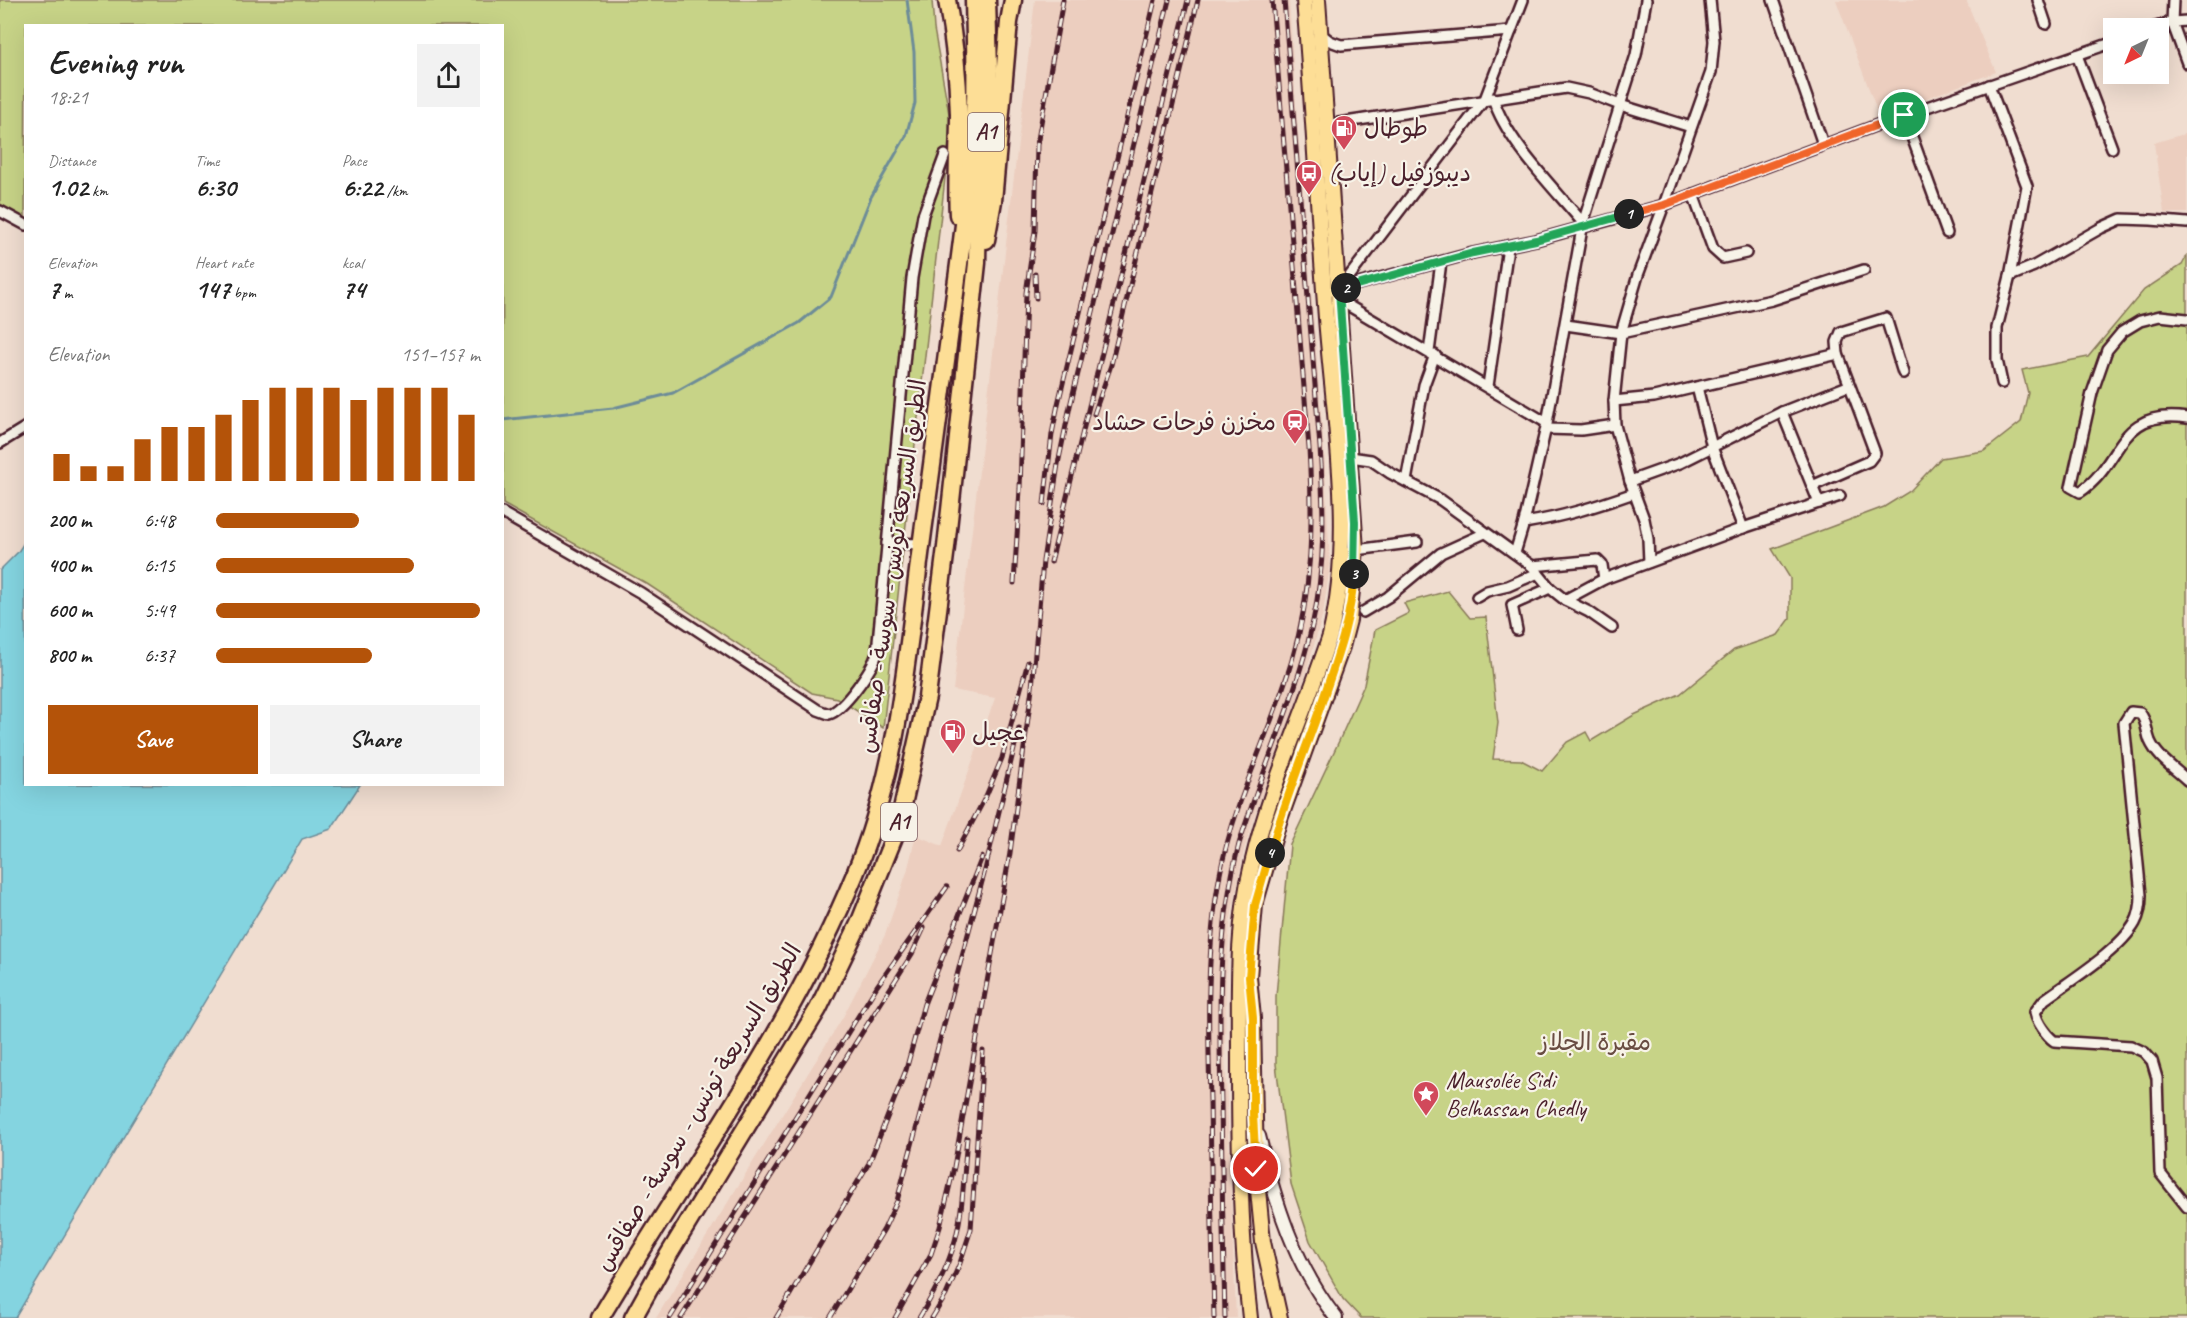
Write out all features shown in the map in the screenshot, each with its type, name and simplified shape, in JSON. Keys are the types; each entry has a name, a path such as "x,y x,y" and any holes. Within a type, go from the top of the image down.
{"highway":[{"path":"946,0 953,33 958,79 956,188 960,252"},
{"name":"الطريق السريعة تونس - سوسة - صفاقس","path":"600,1318 764,1052 806,978 857,871 882,792 905,680 968,193 974,123 974,0"},
{"name":"الطريق السريعة تونس - سوسة - صفاقس","path":"633,1318 672,1249 818,1009 859,924 898,827 927,697 977,263 978,202 988,92 987,0"},
{"path":"977,263 985,244 993,201 1009,22 1013,0"}],"main road":[{"path":"1250,1318 1240,1195 1238,993 1240,938 1245,898 1259,836 1284,760 1315,680 1337,607 1342,553 1342,509 1304,0"},
{"path":"1280,1318 1262,1233 1253,1114 1253,1018 1249,977 1255,905 1279,822 1342,647 1349,620 1356,550 1318,0"},
{"path":"1253,1114 1282,1221 1312,1283 1336,1318"}],"street":[{"path":"1339,295 1489,99 1523,0"},
{"path":"1515,553 1547,426 1583,225 1640,39 1646,0"},
{"path":"1649,562 1644,519 1629,481 1615,425 1614,401 1621,333 1638,274 1711,72 1713,25 1710,0"},
{"path":"1773,0 1823,144"},
{"path":"2038,0 2046,24"},
{"path":"2173,0 2172,22 2187,63"},
{"path":"2169,23 2187,21"},
{"path":"1321,34 1341,45 1512,31"},
{"path":"1339,295 1473,253 1508,247 1664,205 1823,144 1989,84 2103,46"},
{"path":"2076,56 2112,148"},
{"path":"1989,84 2027,186 2010,276 1997,328 1997,360 2002,383"},
{"path":"1326,125 1566,88 1589,93 1690,127"},
{"path":"1489,99 1514,139 1583,225"},
{"path":"1904,115 1947,232"},
{"path":"504,514 641,593 818,710 829,714 840,708 875,660 912,278 923,215 945,155"},
{"path":"1693,194 1713,249 1723,258 1746,253"},
{"path":"0,211 24,224"},
{"path":"2010,276 2034,266 2121,219 2187,224"},
{"path":"1488,386 1508,247"},
{"path":"1406,481 1432,354 1441,262"},
{"path":"1566,325 1621,333 1772,300 1864,270"},
{"path":"1324,292 1339,295 1432,354 1488,386 1547,426 1581,430 1615,425"},
{"path":"2187,320 2160,316 2140,321 2122,332 2107,350 2092,393 2071,486 2080,492 2092,484 2116,448 2136,425 2167,416 2187,418"},
{"path":"1812,486 1869,461 1875,453 1848,386 1838,354 1837,342 1841,332 1886,318 1903,373"},
{"path":"1614,401 1654,397 1838,354"},
{"path":"1629,481 1680,463 1782,412 1848,386"},
{"path":"1697,387 1712,447 1743,528"},
{"path":"1782,412 1820,503"},
{"path":"0,443 24,428"},
{"path":"1350,457 1371,460 1389,473 1441,500 1515,553 1565,600 1589,612 1612,628"},
{"path":"1524,523 1572,514 1634,493"},
{"path":"1565,600 1604,579 1743,528 1840,496"},
{"path":"1363,612 1388,597 1441,553 1485,533"},
{"path":"1356,550 1418,542"},
{"path":"887,543 921,544"},
{"path":"1477,597 1487,591 1508,586 1535,570 1597,560 1602,565 1604,579"},
{"path":"1517,630 1512,605 1550,588"},
{"path":"2187,780 2165,760 2149,740 2145,718 2140,713 2131,712 2124,723 2141,895 2140,909 2135,922 2118,943 2044,1000 2035,1012 2054,1041 2131,1046 2144,1052 2152,1061 2157,1078 2160,1173 2187,1207"}],"shaded area":[{"path":"1035,0 1289,0 1324,447 1330,566 1323,613 1302,687 1244,850 1230,923 1226,972 1225,1055 1236,1318 656,1318 843,1017 885,935 907,872 916,835 942,846 995,698 953,690"},
{"path":"1836,0 1966,0 1996,72 1879,116"},
{"path":"2187,133 2187,213 2164,213 2154,143"}],"green space":[{"path":"0,0 932,0 934,29 951,125 883,728 837,698 812,693 647,584 504,505 504,24 24,24 24,219 0,204"},
{"name":"مقبرة الجلاز","path":"2187,256 2187,1318 1361,1318 1343,1299 1310,1241 1291,1184 1276,1064 1276,996 1290,845 1364,685 1375,630 1409,613 1404,603 1448,591 1470,618 1486,617 1498,723 1493,759 1521,760 1542,771 1567,742 1586,732 1591,741 1634,715 1680,694 1734,650 1778,635 1790,619 1790,578 1772,549 1884,507 1910,491 1941,458 1984,451 2021,422 2028,393 2022,370 2088,357 2144,290 2182,265"}],"water":[{"path":"24,543 24,786 359,786 331,829 302,839 15,1318 0,1318 0,570"}],"waterway":[{"path":"504,420 613,408 673,393 799,323 831,297 871,197 906,136 915,103 914,52 907,0"}],"railway":[{"path":"1014,583 1020,489 1026,293 1035,231 1037,145 1063,0"},
{"path":"1044,504 1058,404 1155,0"},
{"path":"895,1318 931,1254 940,1227 954,1167 1010,853 1032,688 1043,561 1058,464 1070,406 1169,0"},
{"path":"1051,562 1188,0"},
{"path":"1094,414 1111,365 1198,0"},
{"path":"1214,1318 1209,1015 1210,958 1215,902 1234,819 1292,660 1304,607 1310,555 1309,448 1272,0"},
{"path":"1225,1318 1220,1037 1221,972 1227,908 1239,844 1305,654 1317,604 1323,537 1320,447 1284,0"},
{"path":"1035,274 1036,298"},
{"path":"957,851 986,796 1002,758 1028,662"},
{"path":"830,1318 884,1229 897,1201 984,874 1019,728"},
{"path":"776,1318 869,1163 906,1070 924,1004 982,857"},
{"path":"670,1318 877,986 947,887"},
{"path":"681,1318 912,954 924,928"},
{"path":"932,1318 946,1295 971,1229 983,1051"},
{"path":"919,1318 952,1252 962,1206 967,1138"}],"place":[{"name":"طوطال","path":"1344,151"},
{"name":"ديبوزفيل (إياب)","path":"1309,196"},
{"name":"مخزن فرحات حشاد","path":"1295,445"},
{"name":"عجيل","path":"953,755"},
{"name":"Mausolée Sidi Belhassan Chedly","path":"1426,1117"}],"route":[{"path":"1256,1169 1253,1114 1253,1018 1249,977 1255,905 1291,786 1342,647 1349,620 1354,580 1355,522 1339,290 1473,253 1536,240 1664,205 1904,115"}]}
